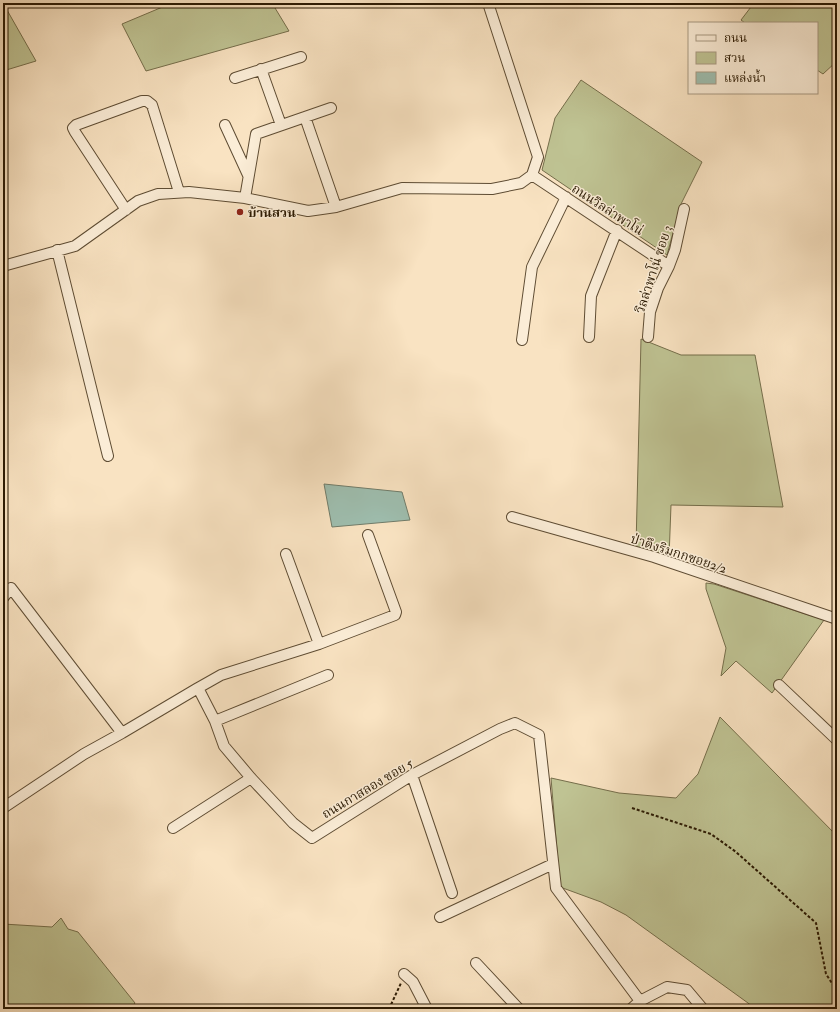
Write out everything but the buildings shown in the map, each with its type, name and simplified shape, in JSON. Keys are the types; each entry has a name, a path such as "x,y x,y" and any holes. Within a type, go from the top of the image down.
{"street":[{"path":"3,266 75,246 138,201 158,194 188,192 245,198 308,210 336,207 402,188 492,189 521,183 532,175 538,157 488,3"},
{"path":"235,78 300,57"},
{"path":"261,69 281,125"},
{"path":"126,210 75,132 74,128 76,125 142,101 147,101 152,105 179,192"},
{"path":"245,198 256,134 332,108"},
{"path":"305,116 336,207"},
{"path":"225,125 248,175"},
{"name":"ถนนวิลล่าพาโน่","path":"532,175 617,230 669,266"},
{"path":"522,340 532,267 566,197"},
{"name":"วิลล่าพาโน่ ซอย 3","path":"648,337 650,312 658,288 675,250 684,209"},
{"path":"589,337 591,296 617,230"},
{"path":"57,250 108,456"},
{"name":"ป่าตึงริมกกซอย2/2","path":"512,518 654,556 837,619"},
{"path":"3,808 84,754 221,675 319,644 395,615 396,612 368,535"},
{"path":"286,554 319,644"},
{"path":"3,598 12,588 122,733"},
{"path":"215,721 328,675"},
{"path":"779,685 837,740"},
{"name":"ถนนกาสลอง ซอย 5","path":"198,688 215,721 224,746 251,778 293,823 312,838 412,775 500,729 515,723 539,735 556,888 640,1001"},
{"path":"412,775 452,893"},
{"path":"174,828 251,778"},
{"path":"440,917 553,864"},
{"path":"476,963 519,1009"},
{"path":"404,974 413,982 427,1009"},
{"path":"631,1009 640,1001 667,987 687,990 703,1009"}],"path":[{"path":"632,808 711,834 736,852 816,923 826,974 837,991"},
{"path":"389,1009 404,974"}],"green space":[{"path":"3,3 36,61 3,71"},
{"path":"172,3 272,3 289,31 146,71 122,24"},
{"path":"754,3 837,3 837,61 823,74 818,71 818,22 744,22 741,20"},
{"path":"581,80 702,162 681,204 667,255 542,170 555,118"},
{"path":"641,339 681,355 755,355 783,507 671,505 669,558 636,547"},
{"path":"706,583 714,584 824,620 772,693 736,661 721,676 726,648 706,589"},
{"path":"720,717 837,836 837,1005 834,1009 755,1009 626,915 601,902 560,887 551,778 619,793 676,798 698,774"},
{"path":"61,918 68,929 78,932 135,1003 131,1009 3,1009 3,924 52,927"}],"water":[{"path":"324,484 402,492 410,520 332,527"}],"place":[{"name":"บ้านสวน","path":"240,212"}]}
